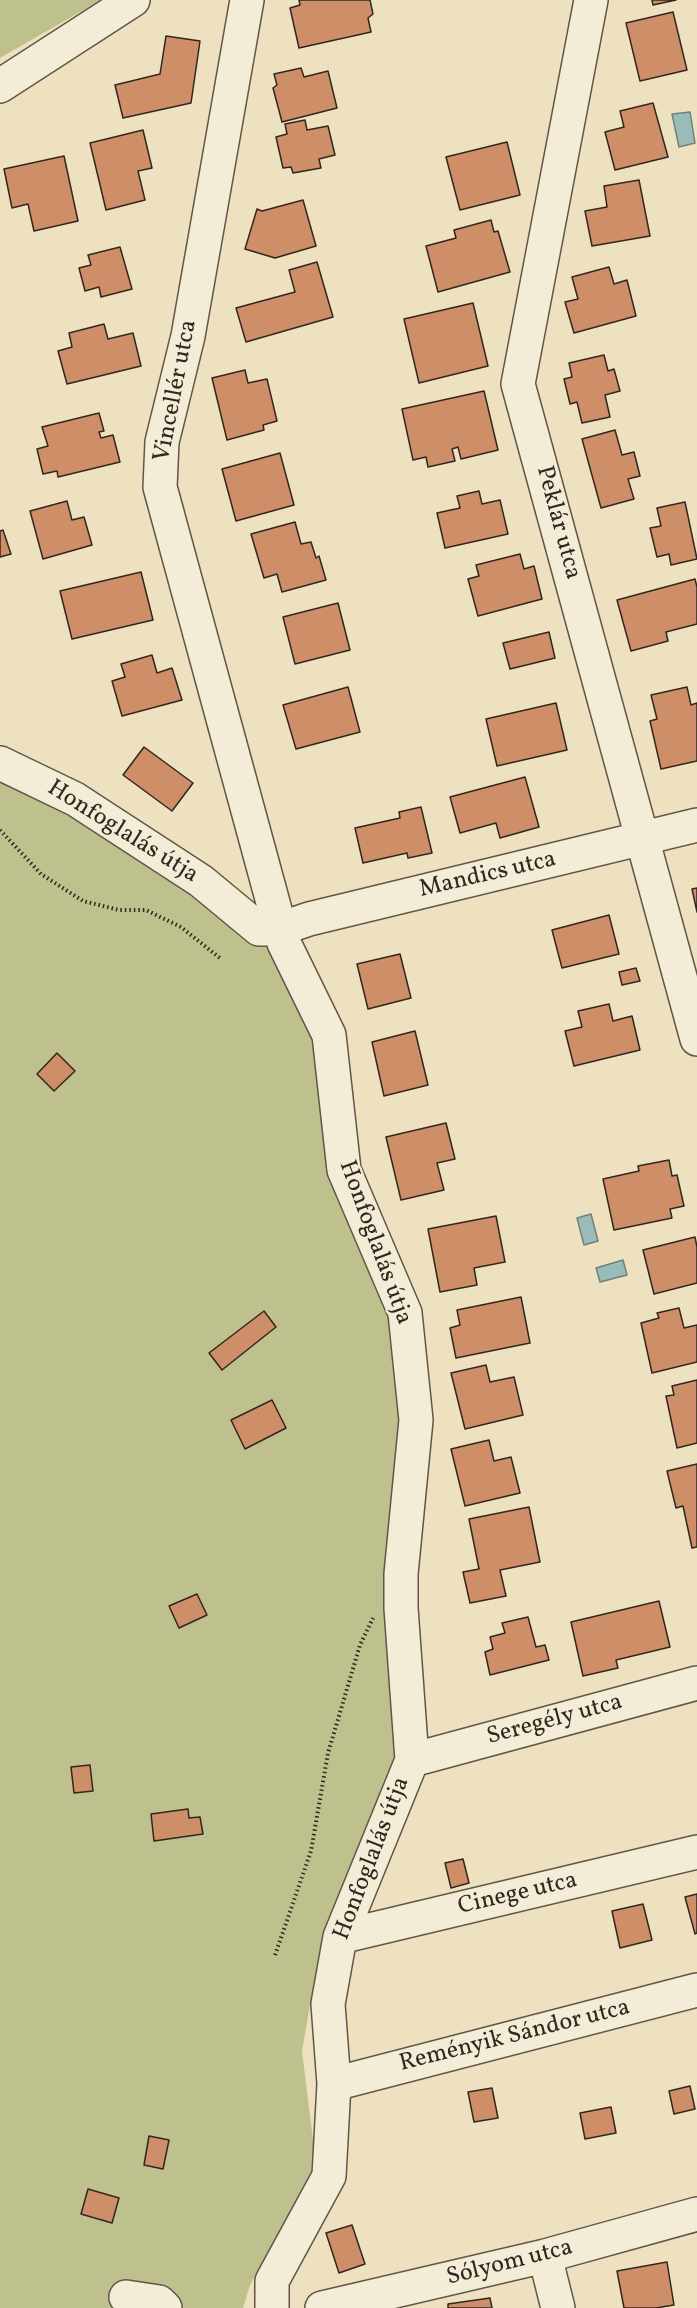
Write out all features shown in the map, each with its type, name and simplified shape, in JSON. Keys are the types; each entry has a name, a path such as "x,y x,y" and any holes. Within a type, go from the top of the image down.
{"street":[{"path":"0,86 133,0"},
{"name":"Vincellér utca","path":"248,0 188,336 162,442 160,487 280,929"},
{"name":"Peklár utca","path":"591,0 518,384 697,1040"},
{"name":"Honfoglalás útja","path":"0,763 75,799 201,881 259,929 280,929 291,961 329,1035 344,1170 405,1313 416,1420 401,1574 401,1608 412,1760 340,1937 328,2004 334,2084 329,2176 272,2281 272,2308"},
{"name":"Mandics utca","path":"280,929 320,916 697,825"},
{"path":"219,895 248,867 257,847"},
{"name":"Seregély utca","path":"412,1760 697,1683"},
{"name":"Cinege utca","path":"340,1937 697,1852"},
{"name":"Reményik Sándor utca","path":"334,2084 697,1990"},
{"name":"Sólyom utca","path":"322,2308 545,2256 697,2214"},
{"path":"545,2256 558,2308"},
{"path":"126,2297 159,2302 165,2308"}],"path":[{"path":"0,830 41,874 83,901 119,910 146,910 181,927 221,959"},
{"path":"275,1955 311,1851 328,1753 360,1645 376,1612"}],"green space":[{"path":"0,0 101,0 0,58"},
{"path":"0,763 259,929 329,1035 344,1170 405,1313 398,1744 378,1834 320,1948 302,2051 316,2164 250,2285 243,2308 0,2308"}],"water":[{"path":"690,112 695,143 679,147 672,114"},
{"path":"591,1214 598,1241 584,1245 577,1218"},
{"path":"623,1260 627,1275 600,1282 596,1268"}],"building":[{"path":"299,0 370,0 373,14 368,18 371,32 299,48 290,8 300,5"},
{"path":"652,0 676,0 653,5"},
{"path":"673,12 687,70 640,81 626,23"},
{"path":"166,36 200,41 191,103 123,118 115,85 160,74"},
{"path":"301,68 304,77 328,71 337,108 282,122 273,88 277,85 274,74"},
{"path":"653,103 668,157 615,170 605,132 624,127 620,111"},
{"path":"305,120 307,130 328,126 335,155 319,159 321,168 293,173 291,167 283,168 276,137 287,134 285,124"},
{"path":"143,130 152,168 138,171 145,200 106,210 90,143"},
{"path":"507,142 520,195 460,210 446,157"},
{"path":"64,156 78,221 34,231 28,204 12,208 4,169"},
{"path":"639,180 650,236 592,246 585,211 607,207 604,186"},
{"path":"303,200 316,246 275,258 245,249 257,209 262,211"},
{"path":"491,220 494,232 498,231 510,272 438,292 426,246 456,238 454,230"},
{"path":"120,247 132,289 101,297 99,287 85,291 79,268 91,265 88,255"},
{"path":"317,262 333,317 246,342 236,308 295,292 289,270"},
{"path":"609,267 614,284 627,280 636,316 574,333 565,302 578,299 572,277"},
{"path":"473,303 488,366 419,383 404,319"},
{"path":"104,324 108,339 133,333 141,366 67,384 58,351 72,347 69,333"},
{"path":"604,355 608,371 614,369 620,391 605,395 610,417 582,423 577,402 570,404 564,379 572,377 569,363"},
{"path":"245,370 248,383 267,379 277,421 263,425 264,430 227,440 212,378"},
{"path":"484,391 498,450 461,459 458,447 452,449 455,461 428,467 426,457 413,460 402,409"},
{"path":"99,413 104,431 99,432 101,438 113,435 120,462 58,477 57,471 43,474 37,449 48,446 42,427"},
{"path":"615,430 622,455 634,452 640,476 628,479 634,499 601,508 582,439"},
{"path":"280,453 294,505 236,521 222,469"},
{"path":"479,491 482,504 500,500 508,534 445,548 437,513 460,508 457,496"},
{"path":"67,501 72,520 84,517 92,545 43,559 30,511"},
{"path":"685,502 697,559 671,565 669,554 657,557 650,528 661,526 657,508"},
{"path":"295,522 301,544 311,542 316,558 319,556 326,580 282,592 277,574 264,578 251,534"},
{"path":"3,530 11,554 0,557 0,531"},
{"path":"520,554 524,569 534,566 542,599 478,616 468,579 479,576 476,565"},
{"path":"141,572 153,620 72,639 60,591"},
{"path":"695,579 697,624 666,632 668,641 631,651 617,600"},
{"path":"338,603 350,650 295,664 283,617"},
{"path":"549,632 555,658 510,669 503,643"},
{"path":"152,655 157,673 172,668 182,700 122,716 112,681 125,677 121,664"},
{"path":"348,687 360,732 296,749 283,705"},
{"path":"687,687 691,705 697,703 697,761 661,769 650,721 657,719 651,695"},
{"path":"556,703 567,750 497,766 486,719"},
{"path":"144,747 193,783 172,811 123,775"},
{"path":"525,777 539,827 500,838 496,823 460,833 450,797"},
{"path":"421,807 432,853 408,858 407,853 363,863 355,828 400,818 399,812"},
{"path":"697,888 697,912 692,889"},
{"path":"609,915 619,954 562,968 552,930"},
{"path":"400,954 411,998 368,1009 357,964"},
{"path":"636,968 640,981 622,985 619,972"},
{"path":"609,1004 613,1021 632,1016 640,1050 574,1066 565,1031 582,1027 578,1011"},
{"path":"415,1031 428,1085 384,1096 372,1042"},
{"path":"57,1053 75,1071 54,1091 37,1074"},
{"path":"446,1123 455,1159 437,1163 444,1190 401,1200 386,1137"},
{"path":"669,1160 672,1176 677,1175 684,1206 670,1209 672,1218 614,1230 603,1179 639,1171 638,1166"},
{"path":"496,1216 505,1262 474,1268 477,1285 440,1292 428,1229"},
{"path":"695,1237 697,1283 654,1294 643,1250"},
{"path":"521,1297 530,1343 456,1358 450,1328 460,1325 457,1310"},
{"path":"679,1308 684,1328 697,1325 697,1362 652,1373 641,1323 659,1318 657,1313"},
{"path":"264,1311 276,1327 222,1370 209,1353"},
{"path":"486,1365 490,1382 514,1377 523,1415 465,1429 451,1373"},
{"path":"697,1380 697,1443 677,1448 666,1396 674,1395 672,1386"},
{"path":"272,1400 286,1428 245,1449 231,1420"},
{"path":"489,1440 494,1461 511,1457 520,1493 465,1506 451,1449"},
{"path":"697,1464 697,1547 692,1548 683,1506 676,1508 667,1471"},
{"path":"529,1507 540,1562 500,1570 506,1596 470,1603 463,1572 479,1569 469,1519"},
{"path":"197,1594 207,1615 179,1628 169,1606"},
{"path":"659,1601 670,1647 616,1660 618,1668 583,1676 571,1622"},
{"path":"528,1617 536,1647 545,1645 549,1660 490,1675 485,1652 493,1649 490,1637 505,1633 502,1623"},
{"path":"90,1765 93,1791 74,1793 71,1767"},
{"path":"188,1809 189,1818 200,1817 203,1834 154,1841 151,1814"},
{"path":"463,1859 469,1883 451,1888 445,1863"},
{"path":"697,1894 697,1933 695,1934 685,1897"},
{"path":"643,1904 652,1940 620,1948 612,1911"},
{"path":"690,2086 695,2109 674,2114 669,2091"},
{"path":"492,2088 498,2118 474,2122 468,2092"},
{"path":"611,2107 616,2133 585,2139 580,2113"},
{"path":"149,2136 169,2140 163,2169 144,2165"},
{"path":"88,2189 119,2198 112,2223 81,2214"},
{"path":"352,2225 365,2264 339,2273 326,2233"},
{"path":"667,2262 674,2305 656,2308 624,2308 617,2271"},
{"path":"490,2298 492,2308 448,2308 448,2304"}]}
